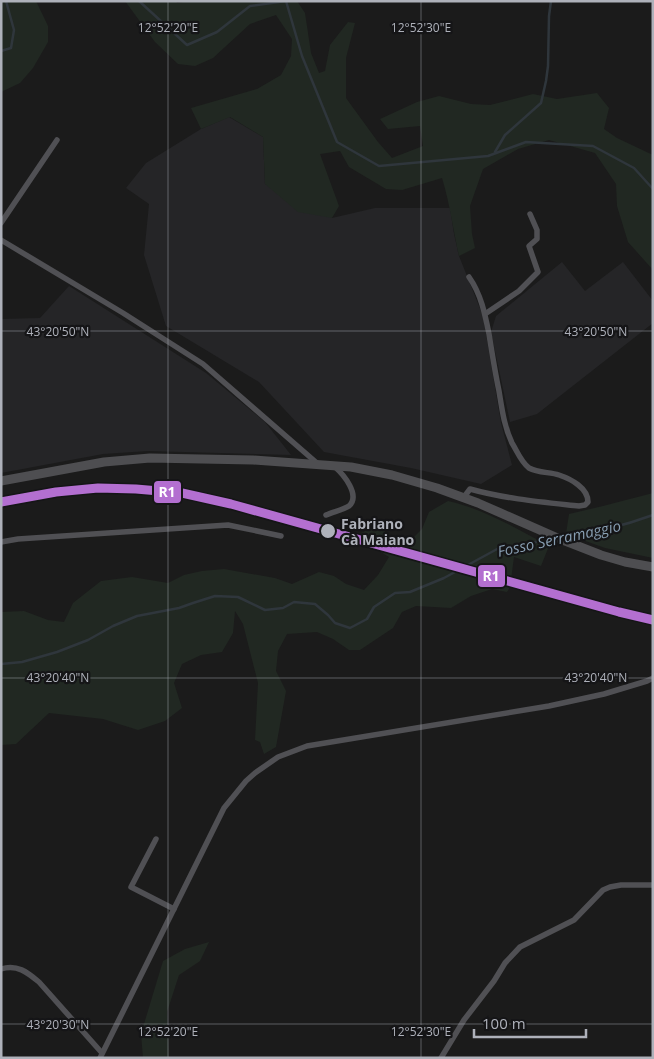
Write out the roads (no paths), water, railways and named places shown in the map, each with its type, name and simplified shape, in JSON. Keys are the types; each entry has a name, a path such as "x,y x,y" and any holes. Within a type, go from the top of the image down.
{"main road":[{"path":"1,481 104,462 150,458 253,460 351,467 392,475 437,488 464,497 560,539 601,554 625,562 653,567"}],"street":[{"path":"1,223 57,140"},
{"path":"485,314 519,290 538,272 529,246 537,239 530,214"},
{"path":"1,240 123,313 203,364 318,464"},
{"path":"464,497 470,489 510,499 579,506 585,505 588,502 588,496 584,490 571,481 558,475 530,468 522,461 504,423 485,314 476,286 469,277"},
{"path":"326,515 348,507 351,504 352,498 352,491 346,478 333,465"},
{"path":"1,542 18,539 228,526 281,536"},
{"path":"1,968 8,966 19,968 39,982 101,1055 224,808 246,781 278,756 307,746 549,706 604,694 653,678"},
{"path":"156,839 131,887 174,909"},
{"path":"441,1058 464,1020 494,981 504,963 520,947 574,920 603,890 620,885 653,885"}],"waterway":[{"path":"1,51 11,48 14,30 6,1"},
{"path":"139,1 187,45 217,32 250,6 286,1 302,56 337,142 379,166 488,156 526,142 593,146 634,168 653,189"},
{"path":"495,152 505,135 541,103 548,66 551,1"},
{"name":"Fosso Serramaggio","path":"563,537 608,529 653,515"},
{"name":"Fosso Serramaggio","path":"1,664 22,662 57,652 88,640 113,626 137,616 179,608 215,596 238,597 265,610 283,608 294,602 315,604 335,623 350,628 367,619 374,607 395,593 410,592 444,578 499,548 553,538"}],"place":[{"name":"Fabriano Cà Maiano","path":"328,531"}]}
